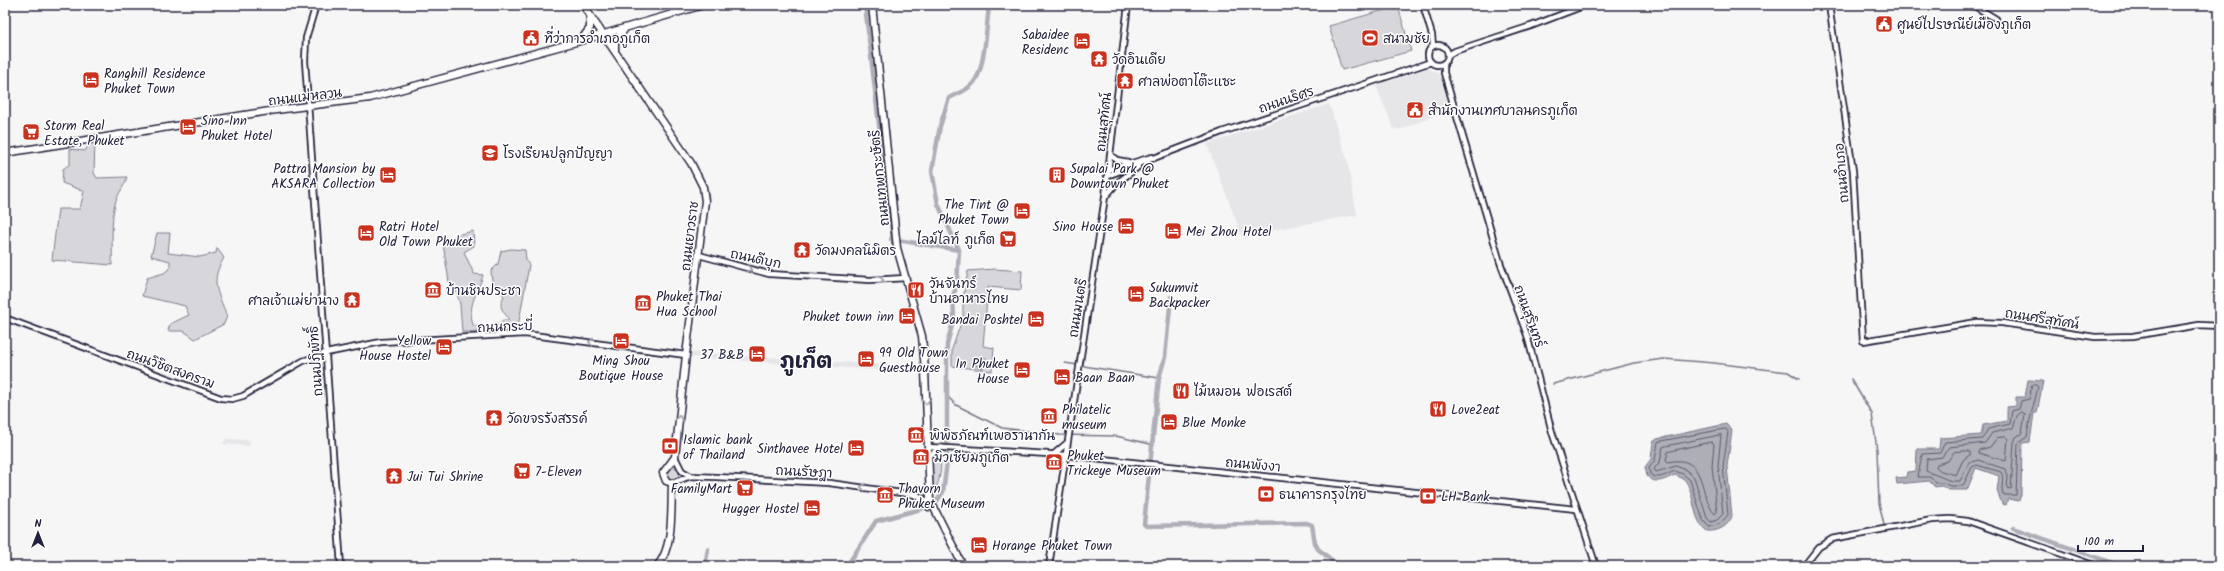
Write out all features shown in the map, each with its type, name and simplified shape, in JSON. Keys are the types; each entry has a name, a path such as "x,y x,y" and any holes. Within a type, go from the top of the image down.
{"main road":[{"name":"ถนนเยาวราช","path":"583,5 589,17 616,52 691,163 703,187 706,201 698,255 675,457"},
{"name":"ถนนแม่หลวน","path":"5,153 384,95 627,28 703,5"},
{"name":"ถนนเทพกระษัตรี","path":"872,5 897,245 922,336 928,446 928,501"},
{"path":"580,41 590,28 589,17"},
{"path":"616,52 615,41 621,32 627,28"},
{"path":"657,566 665,556 668,545 672,483 666,481 663,473 675,457"},
{"path":"916,495 924,492 928,488"},
{"name":"ถนนรัษฎา","path":"916,495 928,501"},
{"path":"928,501 956,557 963,566"},
{"path":"956,557 958,566"}],"street":[{"name":"ถนนปฏิพัทธิ์","path":"316,5 305,44 308,106 341,566"},
{"name":"ถนนสุทัศน์","path":"1107,176 1128,5"},
{"path":"1424,5 1432,35 1433,46"},
{"path":"1438,45 1433,46 1429,51 1428,57 1431,62 1439,64 1444,62 1448,55 1455,51 1531,26 1586,5"},
{"name":"ถนนอำเภอ","path":"1829,5 1853,171 1862,341"},
{"path":"1973,5 1996,19"},
{"path":"1432,35 1438,45 1446,50 1455,51"},
{"path":"1446,50 1448,55"},
{"name":"ถนนนริศร","path":"1422,63 1428,57"},
{"name":"ถนนนริศร","path":"1108,170 1132,162 1158,156 1422,63 1431,62"},
{"name":"ถนนสุรินทร์","path":"1444,62 1444,73"},
{"name":"ถนนสุรินทร์","path":"1439,64 1444,73 1500,262 1527,335 1551,428 1568,475 1576,508 1596,566"},
{"path":"1110,155 1117,160 1132,162"},
{"name":"ถนนนริศร","path":"1107,176 1146,162 1158,156"},
{"path":"1105,198 1126,175 1146,162"},
{"name":"ถนนมนตรี","path":"1049,566 1105,198 1107,176"},
{"name":"ถนนดีบุก","path":"698,255 769,274 870,280 906,278"},
{"name":"ถนนวิชิตสงคราม","path":"5,318 221,398 232,399 243,396 303,361 326,353"},
{"name":"ถนนศรีสุทัศน์","path":"1862,341 1977,322 2002,323 2070,334 2100,337 2133,336 2199,325 2219,326"},
{"name":"ถนนกระบี่","path":"326,353 381,342 525,334 686,355"},
{"path":"1054,454 1068,441"},
{"name":"ถนนพังงา","path":"928,446 1065,455 1576,508"},
{"path":"928,457 941,447"},
{"path":"675,457 682,472 691,476"},
{"path":"672,483 691,476"},
{"name":"ถนนรัษฎา","path":"691,476 829,483 916,495"},
{"path":"1804,566 1819,547 1832,539 1918,523 1950,519 1975,522 2096,566"}],"shaded area":[{"name":"สนามชัย","path":"1398,6 1411,51 1342,70 1329,26"},
{"path":"1428,68 1439,74 1450,109 1402,129 1394,129 1376,86"},
{"path":"1329,104 1347,159 1357,215 1278,229 1243,239 1207,144"},
{"path":"90,143 95,143 94,173 97,178 127,177 114,207 112,224 112,265 52,260 58,209 80,209 84,191 62,183 63,169 70,164 70,149 85,151"},
{"path":"473,231 474,246 464,252 474,274 483,275 471,311 473,325 481,328 481,332 462,332 460,304 456,290 450,288 443,244 456,235"},
{"path":"157,233 170,233 168,253 200,257 216,253 217,248 224,258 219,266 216,287 227,316 224,324 195,339 184,331 168,331 170,324 189,315 185,306 142,296 147,278 164,273 170,268 170,261 151,256"},
{"path":"511,249 525,250 526,260 529,265 518,327 510,331 498,332 497,325 503,320 509,320 501,307 504,296 492,281 491,271 498,264 501,251"},
{"path":"995,269 1022,271 1021,290 988,287 983,346 994,348 992,371 952,366 952,349 963,317 963,298 968,271"},
{"path":"688,352 920,367 920,373 687,357"},
{"path":"226,439 250,440 249,446 223,444"},
{"path":"939,454 941,465 939,477 930,500 931,456"},
{"path":"672,467 677,469 679,474 677,479 672,481 667,479 665,474 667,469"}],"water":[{"path":"981,356 985,358 987,362 985,366 981,368 977,366 975,362 977,358"},
{"path":"2028,380 2043,381 2037,413 2034,413 2030,442 2022,443 2021,494 2019,501 2008,499 2006,505 2002,504 1997,491 1999,476 1976,468 1967,490 1948,490 1942,486 1935,487 1929,481 1897,484 1896,478 1906,477 1907,472 1916,471 1917,449 1939,449 1940,438 1981,435 1983,425 2007,421 2007,407 2016,406 2016,397 2025,397"},
{"path":"1726,424 1732,431 1727,466 1732,516 1731,520 1722,528 1707,531 1698,520 1688,485 1684,479 1675,475 1661,481 1654,481 1647,476 1645,467 1651,459 1653,442 1657,439"}],"waterway":[{"path":"865,5 884,167"},
{"path":"847,566 876,521 921,509 937,501 943,492 947,462 947,344 954,318 953,296 957,284 959,250 938,204 932,171 940,126 949,98 964,90 974,82 982,64 989,5"},
{"path":"884,167 892,244"},
{"path":"891,239 959,250"},
{"path":"1171,297 1165,357 1159,378 1144,524 1146,526 1307,523 1312,525 1315,543 1318,549 1339,566"},
{"path":"1553,384 1634,363 1664,359 1714,363 1788,372 1799,379"},
{"path":"1065,363 1159,378"},
{"path":"1851,379 1872,414 1877,450 1879,503 1884,525"},
{"path":"947,396 956,405 1002,428 1060,435 1116,436 1154,445"},
{"path":"2013,528 2121,566"},
{"path":"705,566 708,549"}],"place":[{"name":"ศูนย์ไปรษณีย์เมืองภูเก็ต","path":"1884,24"},
{"name":"ที่ว่าการอำเภอภูเก็ต","path":"531,38"},
{"name":"สนามชัย","path":"1370,38"},
{"name":"Sabaidee Residenc","path":"1082,41"},
{"name":"วัดอินเดีย","path":"1099,59"},
{"name":"Ranghill Residence Phuket Town","path":"91,80"},
{"name":"ศาลพ่อตาโต๊ะแซะ","path":"1125,81"},
{"name":"สำนักงานเทศบาลนครภูเก็ต","path":"1415,110"},
{"name":"Sino Inn Phuket Hotel","path":"188,127"},
{"name":"Storm Real Estate, Phuket","path":"31,132"},
{"name":"โรงเรียนปลูกปัญญา","path":"490,153"},
{"name":"Pattra Mansion by AKSARA Collection","path":"388,175"},
{"name":"Supalai Park @ Downtown Phuket","path":"1057,175"},
{"name":"The Tint @ Phuket Town","path":"1022,211"},
{"name":"Sino House","path":"1126,226"},
{"name":"Mei Zhou Hotel","path":"1173,231"},
{"name":"Ratri Hotel Old Town Phuket","path":"366,233"},
{"name":"ไลม์ไลท์ ภูเก็ต","path":"1008,239"},
{"name":"วัดมงคลนิมิตร","path":"802,250"},
{"name":"บ้านชินประชา","path":"433,290"},
{"name":"วันจันทร์ บ้านอาหารไทย","path":"916,290"},
{"name":"Sukumvit Backpacker","path":"1136,294"},
{"name":"ศาลเจ้าแม่ย่านาง","path":"352,300"},
{"name":"Phuket Thai Hua School","path":"643,303"},
{"name":"Phuket town inn","path":"907,316"},
{"name":"Bandai Poshtel","path":"1036,319"},
{"name":"Ming Shou Boutique House","path":"621,341"},
{"name":"Yellow House Hostel","path":"444,347"},
{"name":"37 B&B","path":"757,354"},
{"name":"99 Old Town Guesthouse","path":"866,359"},
{"name":"In Phuket House","path":"1022,370"},
{"name":"Baan Baan","path":"1062,377"},
{"name":"ไม้หมอน ฟอเรสต์","path":"1181,391"},
{"name":"Love2eat","path":"1438,409"},
{"name":"Philatelic museum","path":"1049,416"},
{"name":"วัดขจรรังสรรค์","path":"494,418"},
{"name":"Blue Monke","path":"1169,422"},
{"name":"พิพิธภัณฑ์เพอรานากัน","path":"916,435"},
{"name":"Islamic bank of Thailand","path":"670,446"},
{"name":"Sinthavee Hotel","path":"856,448"},
{"name":"มิวเซียมภูเก็ต","path":"921,457"},
{"name":"Phuket Trickeye Museum","path":"1054,462"},
{"name":"7-Eleven","path":"522,471"},
{"name":"Jui Tui Shrine","path":"394,476"},
{"name":"FamilyMart","path":"745,488"},
{"name":"ธนาคารกรุงไทย","path":"1266,494"},
{"name":"Thavorn Phuket Museum","path":"885,495"},
{"name":"LH Bank","path":"1428,496"},
{"name":"Hugger Hostel","path":"812,508"},
{"name":"Horange Phuket Town","path":"979,545"}],"district":[{"name":"ภูเก็ต","path":"806,361"}]}
